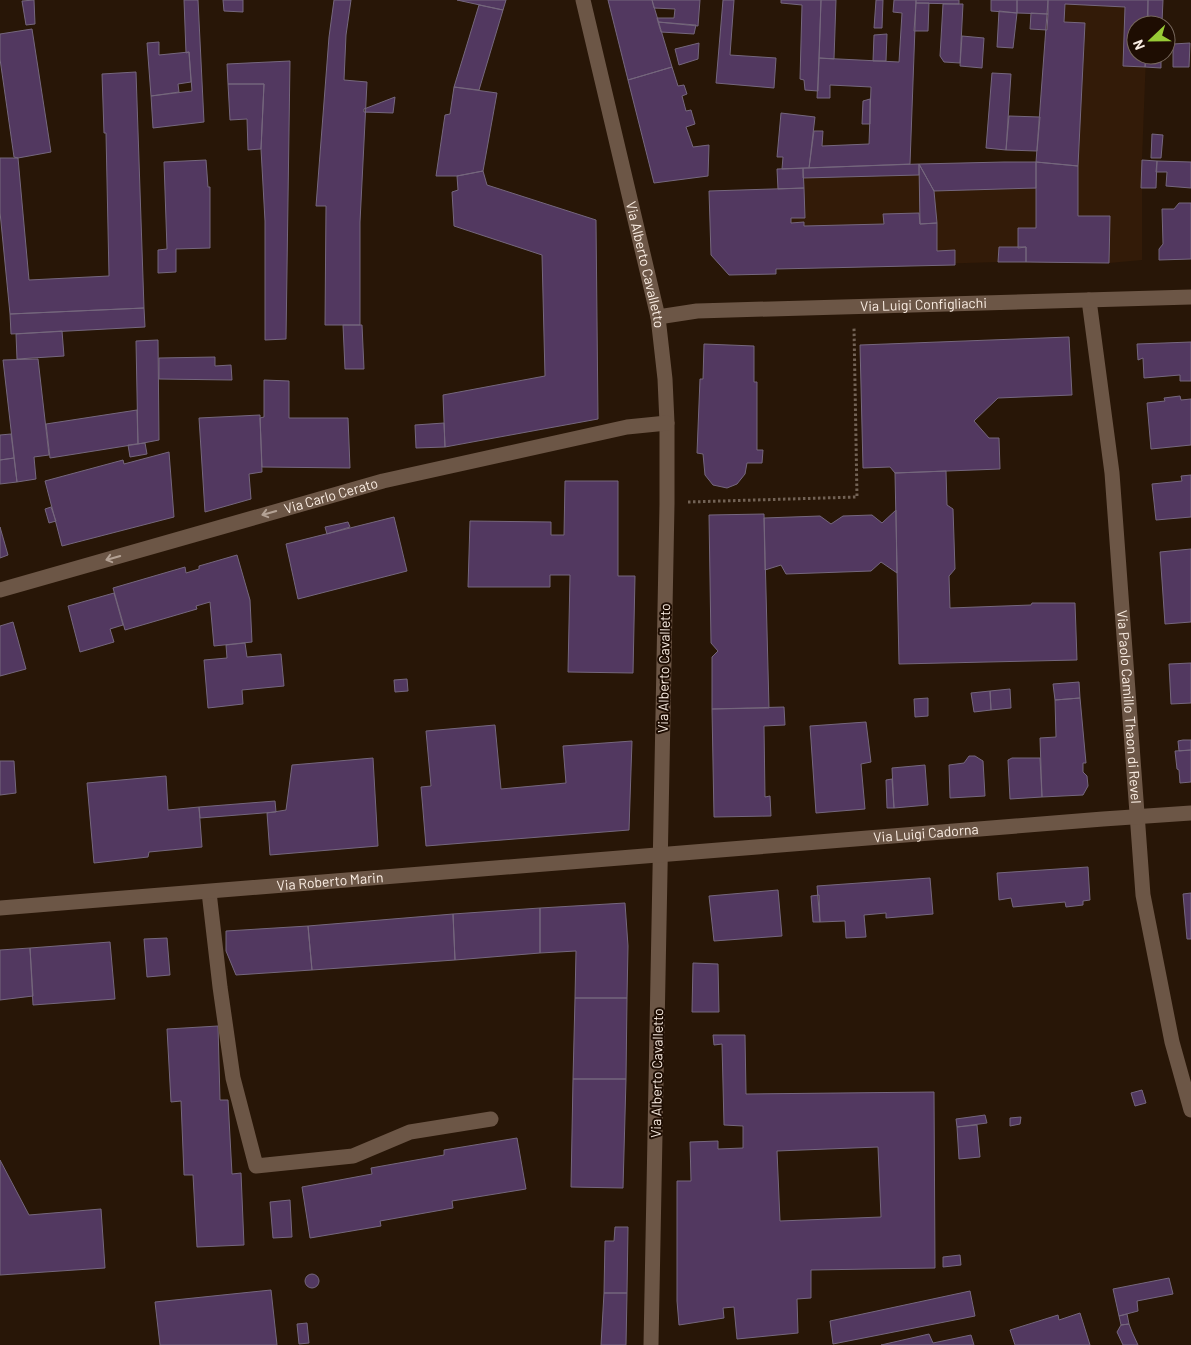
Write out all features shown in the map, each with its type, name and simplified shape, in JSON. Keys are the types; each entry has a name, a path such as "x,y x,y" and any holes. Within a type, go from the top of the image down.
{"street":[{"name":"Via Alberto Cavalletto","path":"583,0 658,317 665,379 667,504 651,1345"},
{"name":"Via Luigi Configliachi","path":"658,317 697,311 1191,297"},
{"name":"Via Paolo Camillo Thaon di Revel","path":"1089,300 1112,474 1143,895 1172,1042 1191,1110"},
{"name":"Via Carlo Cerato","path":"0,590 383,481 627,427 667,423"},
{"name":"Via Luigi Cadorna","path":"660,856 1191,813"},
{"name":"Via Roberto Marin","path":"0,908 660,856"},
{"path":"209,892 233,1078 256,1166 353,1156 410,1132 491,1119"}],"path":[{"path":"667,504 857,497 854,307"}],"shaded area":[{"path":"1048,0 1148,0 1147,15 1126,15 1126,65 1146,65 1142,160 1142,260 1109,263 998,262 776,269 776,274 729,275 711,255 709,191 777,189 777,169 1036,162"}],"building":[{"path":"34,0 35,24 26,25 22,1"},
{"path":"184,0 198,0 204,122 153,128 151,96 192,91 189,52 186,53"},
{"path":"223,0 243,0 243,12 224,11"},
{"path":"334,0 351,0 346,35 344,80 367,82 360,222 360,325 325,325 326,206 316,206 329,37"},
{"path":"457,0 506,0 503,10"},
{"path":"608,0 652,0 672,67 628,80"},
{"path":"652,0 700,0 698,26 658,22 657,18 674,18 675,9 654,8"},
{"path":"723,0 734,0 730,55 776,58 774,88 716,83"},
{"path":"781,0 821,0 818,91 805,90 804,80 800,79 802,5 781,3"},
{"path":"821,0 836,0 834,59 819,58"},
{"path":"876,0 883,0 882,28 874,28"},
{"path":"894,0 916,0 910,164 809,168 814,131 823,131 822,146 869,144 871,87 830,85 830,98 817,98 819,58 899,62 902,13 893,12"},
{"path":"916,0 959,0 959,4 916,3"},
{"path":"991,0 1017,0 1017,13 991,11"},
{"path":"1017,0 1048,0 1048,14 1017,13"},
{"path":"1048,0 1148,0 1147,15 1126,15 1126,65 1145,65 1145,67 1123,66 1125,7 1065,4 1064,22 1085,23 1078,166 1036,162"},
{"path":"1148,0 1163,0 1162,15 1148,15"},
{"path":"916,3 929,3 928,31 914,31"},
{"path":"943,4 963,4 960,63 944,62 940,56"},
{"path":"479,5 503,10 479,90 454,87"},
{"path":"999,11 1017,13 1013,48 997,47"},
{"path":"1031,13 1048,14 1047,30 1030,29"},
{"path":"658,22 696,25 694,34 661,32"},
{"path":"32,29 51,152 18,158 14,157 0,59 0,34"},
{"path":"887,34 886,61 873,61 874,35"},
{"path":"962,36 984,38 982,68 960,66"},
{"path":"159,42 159,55 189,52 191,82 178,84 179,92 151,96 147,43"},
{"path":"699,43 698,59 679,65 675,49"},
{"path":"1190,43 1189,67 1173,67 1173,65 1176,65 1176,44"},
{"path":"290,61 286,339 265,340 265,221 261,149 264,84 228,84 227,64"},
{"path":"1145,65 1161,65 1161,68 1145,67"},
{"path":"672,67 678,86 684,85 687,94 682,96 686,111 691,110 695,124 686,127 693,147 709,145 708,176 654,183 628,80"},
{"path":"136,72 144,308 10,314 0,212 0,158 18,158 29,280 109,276 106,133 104,133 102,74"},
{"path":"992,73 1011,74 1006,150 986,148"},
{"path":"228,84 264,84 261,149 248,150 247,119 230,120"},
{"path":"454,87 497,93 483,171 457,176 436,176 445,115 450,114"},
{"path":"395,97 393,113 364,112 364,109"},
{"path":"870,99 870,124 862,124 863,101"},
{"path":"781,113 815,117 809,168 782,169 783,157 777,157"},
{"path":"1009,116 1040,117 1037,151 1006,150"},
{"path":"1152,134 1163,135 1161,158 1151,158"},
{"path":"206,160 208,187 210,187 210,248 176,249 176,272 158,273 158,250 167,249 164,162"},
{"path":"1142,160 1157,161 1156,188 1141,188"},
{"path":"1157,161 1191,162 1191,188 1166,186 1167,172 1156,172"},
{"path":"1036,162 1036,188 934,191 919,164"},
{"path":"1036,162 1078,166 1078,216 1110,216 1109,263 1026,262 1026,247 1018,248 1018,228 1036,228"},
{"path":"919,164 934,191 937,223 920,224"},
{"path":"919,164 919,175 803,178 803,168"},
{"path":"803,168 804,188 778,189 777,169"},
{"path":"483,171 487,185 596,220 598,419 445,447 443,395 545,376 542,255 454,226 452,192 458,190 457,176"},
{"path":"804,188 805,218 791,218 791,223 804,222 804,226 884,224 883,214 919,213 920,224 937,223 937,251 955,250 955,265 776,269 776,274 729,275 711,255 709,191"},
{"path":"1179,203 1191,203 1191,259 1159,260 1159,249 1163,244 1162,209 1174,209"},
{"path":"999,247 1026,247 1026,262 998,262"},
{"path":"144,308 145,327 11,334 10,314"},
{"path":"343,325 362,325 364,369 345,369"},
{"path":"62,331 64,356 17,359 16,334"},
{"path":"1069,337 1072,395 998,398 974,421 989,438 999,438 1000,469 895,473 890,467 863,468 860,345"},
{"path":"158,340 159,440 138,444 136,341"},
{"path":"1191,342 1191,381 1180,381 1180,375 1144,378 1143,358 1138,360 1137,344"},
{"path":"704,344 754,346 754,382 757,382 757,450 763,450 762,463 747,463 745,474 737,484 727,488 713,485 705,475 703,454 697,453 700,379 703,379"},
{"path":"215,357 215,366 231,365 232,380 159,379 159,358"},
{"path":"38,359 49,455 34,457 36,479 17,482 3,360"},
{"path":"264,380 289,381 289,418 348,418 350,468 262,467 260,418 264,417"},
{"path":"1180,396 1181,400 1191,399 1191,445 1151,449 1147,403 1165,401 1164,398"},
{"path":"137,410 138,444 50,458 46,424"},
{"path":"260,415 262,472 249,474 251,499 205,512 199,418"},
{"path":"444,423 445,447 416,448 415,425"},
{"path":"11,434 14,458 0,460 0,435"},
{"path":"145,443 147,454 130,457 128,445"},
{"path":"169,452 174,517 62,546 45,481 123,460 124,464"},
{"path":"14,458 17,482 0,484 0,460"},
{"path":"946,471 947,505 953,509 955,569 949,576 950,608 1031,605 1032,603 1075,603 1077,660 899,664 895,473"},
{"path":"1191,475 1191,517 1156,520 1152,484 1182,481 1181,476"},
{"path":"565,481 618,481 618,576 635,576 633,673 568,672 570,575 550,575 550,587 468,587 470,521 551,522 551,535 564,535"},
{"path":"51,507 56,521 49,523 45,509"},
{"path":"896,510 897,573 881,562 871,571 786,574 781,565 765,570 764,518 820,516 831,524 843,516 872,515 882,523"},
{"path":"764,514 769,708 712,709 712,657 718,651 711,643 709,515"},
{"path":"394,517 407,571 298,599 286,544"},
{"path":"348,522 350,527 327,534 325,527"},
{"path":"0,527 8,555 0,558"},
{"path":"1191,549 1191,622 1165,624 1160,552"},
{"path":"237,555 250,600 252,642 214,646 210,602 196,606 197,609 125,630 113,588 185,567 186,573 199,569 199,566"},
{"path":"114,593 123,625 110,629 114,642 80,652 68,606"},
{"path":"13,622 26,669 0,676 0,626"},
{"path":"245,643 247,657 281,654 284,686 242,690 243,704 208,708 204,660 227,658 226,645"},
{"path":"1191,663 1191,703 1171,704 1169,664"},
{"path":"407,679 408,691 395,692 394,680"},
{"path":"1079,682 1080,698 1055,700 1053,684"},
{"path":"1010,689 1011,708 991,710 990,691"},
{"path":"990,691 991,710 974,712 971,693"},
{"path":"928,698 928,716 915,717 914,699"},
{"path":"1080,698 1086,763 1083,763 1083,772 1087,776 1088,786 1083,795 1042,797 1040,738 1056,737 1055,700"},
{"path":"784,707 785,725 764,726 765,797 770,796 771,816 714,817 712,709"},
{"path":"866,722 871,762 861,764 865,809 816,813 810,726"},
{"path":"495,725 501,789 566,783 563,746 632,741 629,830 426,846 421,787 431,786 426,731"},
{"path":"1191,740 1191,750 1179,751 1178,741"},
{"path":"1191,750 1191,782 1180,783 1175,751"},
{"path":"969,756 975,756 983,761 985,796 950,798 949,765 964,763"},
{"path":"373,758 378,846 270,855 267,813 286,810 292,765"},
{"path":"1012,758 1040,758 1042,797 1010,799 1008,760"},
{"path":"0,761 14,761 16,793 0,795"},
{"path":"925,765 928,805 894,808 892,768"},
{"path":"166,776 168,810 199,807 202,847 149,852 148,857 94,863 87,783"},
{"path":"892,779 894,808 887,808 886,780"},
{"path":"275,801 276,812 200,818 199,807"},
{"path":"1088,867 1090,900 1083,901 1083,905 1066,907 1065,902 1013,907 1011,898 999,900 997,873"},
{"path":"930,878 933,914 886,918 886,913 864,915 866,937 846,938 845,921 820,922 817,886"},
{"path":"778,890 782,936 714,941 709,896"},
{"path":"1191,893 1191,939 1187,939 1183,894"},
{"path":"819,895 820,922 813,922 811,896"},
{"path":"625,903 628,946 627,998 575,998 576,951 540,953 540,908"},
{"path":"540,908 540,953 455,960 453,914"},
{"path":"453,914 455,960 312,970 308,926"},
{"path":"308,926 312,970 236,975 226,951 226,931"},
{"path":"167,938 170,975 147,977 144,939"},
{"path":"110,942 115,999 33,1005 30,948"},
{"path":"30,948 33,996 0,1000 0,950"},
{"path":"693,963 718,964 719,1012 692,1012"},
{"path":"575,998 627,998 626,1079 573,1079"},
{"path":"218,1026 220,1100 228,1100 232,1174 241,1173 244,1245 197,1247 193,1175 184,1175 181,1101 171,1102 167,1029"},
{"path":"713,1035 745,1035 746,1094 934,1092 935,1268 811,1270 811,1298 797,1299 798,1333 737,1339 734,1307 723,1308 724,1318 679,1325 677,1301 677,1181 691,1181 690,1142 718,1141 718,1149 743,1148 743,1126 724,1125 722,1044 714,1045","holes":["878,1147 881,1217 780,1221 777,1151"]},
{"path":"573,1079 626,1079 623,1188 571,1187"},
{"path":"1142,1090 1146,1103 1135,1106 1131,1093"},
{"path":"985,1115 987,1123 957,1127 956,1119"},
{"path":"1021,1117 1020,1124 1010,1126 1010,1118"},
{"path":"977,1125 980,1157 959,1159 957,1127"},
{"path":"517,1138 526,1189 452,1201 453,1208 380,1221 381,1226 310,1238 302,1187 372,1174 371,1168 444,1155 444,1150"},
{"path":"0,1160 29,1215 101,1209 105,1268 0,1275"},
{"path":"290,1200 292,1237 273,1238 270,1202"},
{"path":"615,1227 628,1227 627,1293 604,1293 605,1241 614,1241"},
{"path":"960,1255 961,1265 943,1267 943,1257"},
{"path":"309,1274 315,1274 319,1281 315,1288 309,1288 305,1284 305,1278"},
{"path":"1169,1278 1173,1294 1137,1301 1138,1311 1119,1316 1113,1289"},
{"path":"271,1290 277,1345 160,1345 155,1302"},
{"path":"970,1291 975,1316 833,1344 830,1321"},
{"path":"604,1293 627,1293 626,1345 601,1345"},
{"path":"1080,1313 1090,1345 1015,1345 1010,1330 1058,1315 1059,1320"},
{"path":"1127,1314 1129,1324 1121,1325 1119,1316"},
{"path":"307,1323 309,1343 299,1344 297,1324"},
{"path":"1129,1324 1138,1345 1123,1345 1117,1332 1121,1325"},
{"path":"929,1334 933,1343 971,1335 974,1345 881,1345"}]}
